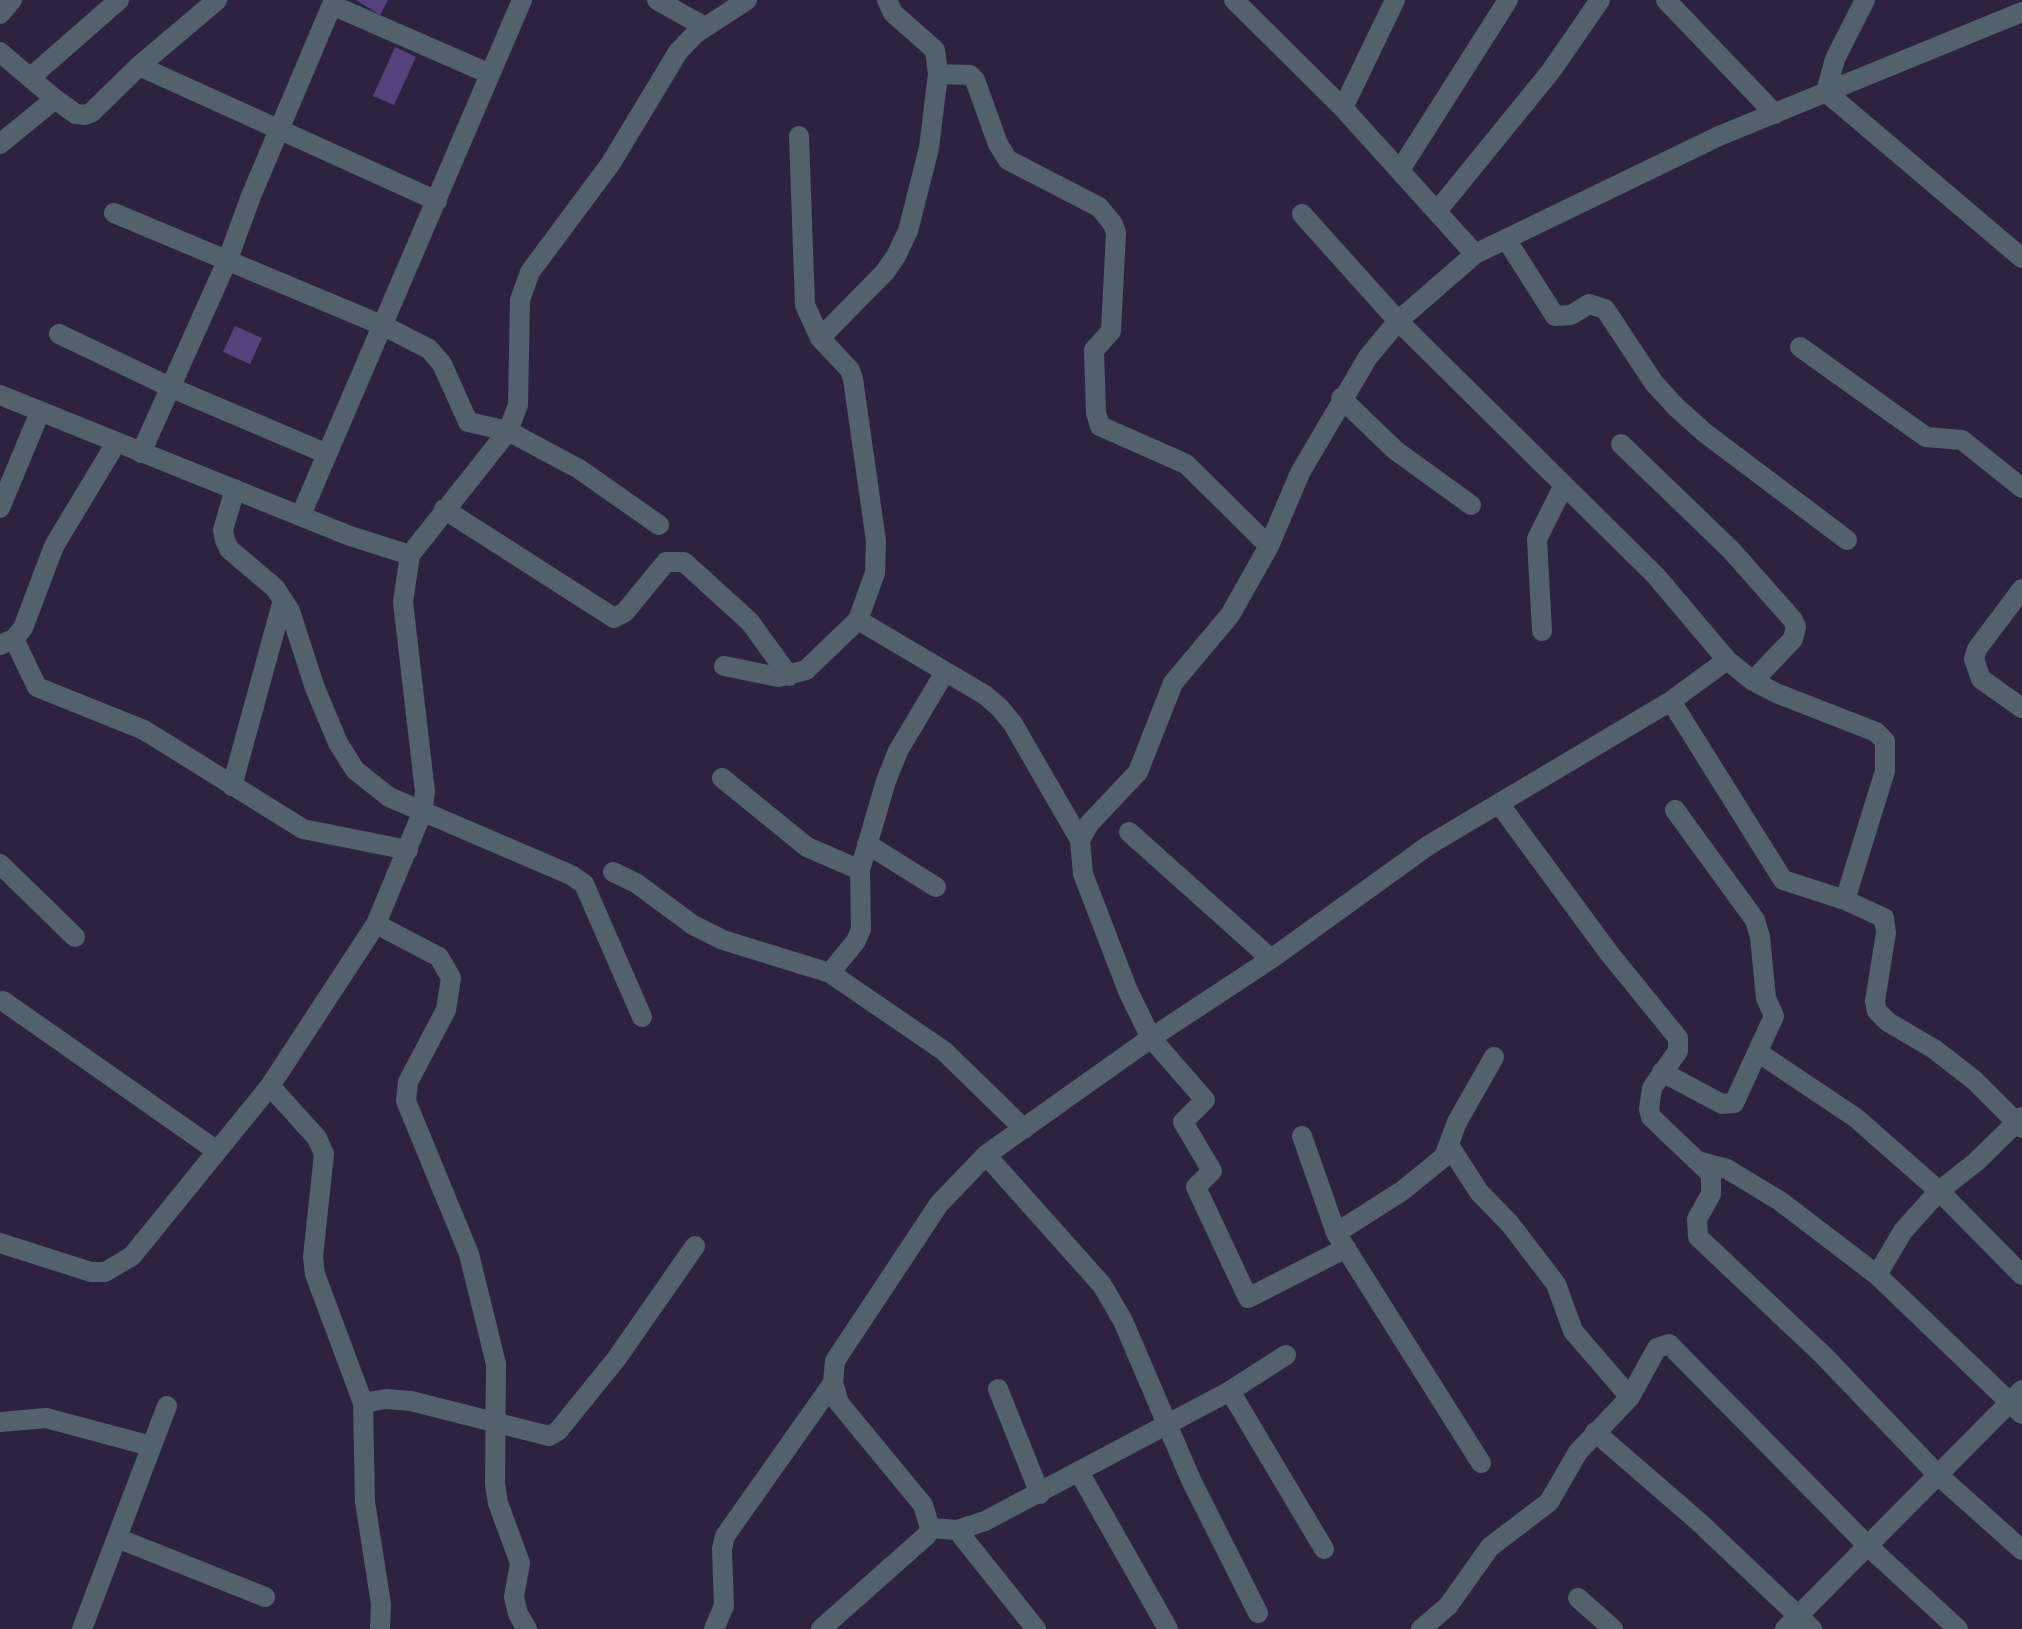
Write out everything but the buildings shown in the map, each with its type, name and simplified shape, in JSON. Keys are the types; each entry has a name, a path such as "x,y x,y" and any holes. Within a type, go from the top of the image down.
{"street":[{"path":"0,14 12,0"},
{"path":"31,77 119,0"},
{"path":"0,52 76,114 92,112 139,66 217,0"},
{"path":"301,515 325,453 384,326 520,0"},
{"path":"657,0 705,27"},
{"path":"0,1243 79,1271 105,1272 132,1256 270,1086 376,924 422,813 425,777 403,602 410,555 444,509 501,445 508,431 518,405 520,300 526,279 611,163 678,52 705,27 747,0"},
{"path":"820,338 885,272 903,243 929,148 938,74 935,50 893,13 887,0"},
{"path":"1234,0 1343,108 1475,254"},
{"path":"1343,108 1395,0"},
{"path":"1400,170 1508,0"},
{"path":"1438,210 1551,71 1600,0"},
{"path":"1666,0 1704,35 1775,114"},
{"path":"1826,92 1835,59 1865,0"},
{"path":"141,453 228,259 251,196 333,2 490,74"},
{"path":"1080,840 1089,824 1138,772 1173,683 1218,633 1269,546 1300,473 1341,398 1398,321 1475,254 1719,136 2022,12"},
{"path":"139,66 437,201"},
{"path":"938,74 970,75 975,80 998,144 1008,160 1099,207 1113,224 1111,331 1094,350 1096,413 1100,426 1186,464 1269,546"},
{"path":"1826,92 2022,258"},
{"path":"0,144 55,99"},
{"path":"724,666 778,677 806,670 821,659 858,620 875,573 876,541 853,379 850,370 820,338 808,313 803,291 799,136"},
{"path":"114,213 384,326 437,356 468,422 508,431 579,469 659,525"},
{"path":"1302,214 1398,321 1656,576 1727,660 1753,681 1876,732 1885,741 1885,771 1845,900"},
{"path":"1506,239 1555,316 1571,315 1589,304 1605,309 1654,383 1676,407 1705,433 1847,540"},
{"path":"59,334 172,388 325,453"},
{"path":"1800,347 1926,437 1962,440 2022,488"},
{"path":"0,395 350,536 410,555"},
{"path":"1341,398 1389,445 1471,505"},
{"path":"0,508 40,412"},
{"path":"116,443 54,546 23,628 7,642 37,687 144,730 303,829 408,850"},
{"path":"1621,444 1731,550 1793,620 1796,627 1793,639 1753,681"},
{"path":"1542,631 1537,539 1563,487"},
{"path":"235,489 223,530 225,540 283,600 315,688 346,757 373,786 422,813 571,875 584,884 642,1017"},
{"path":"444,509 614,618 625,612 666,562 684,562 750,622 789,676"},
{"path":"2022,589 1977,649 1974,659 1981,679 2022,708"},
{"path":"232,786 283,600"},
{"path":"858,620 985,695 1013,724 1080,840 1083,874 1128,991 1151,1038 1205,1100 1183,1122 1212,1171 1196,1187 1248,1298 1341,1240 1423,1176 1450,1147 1457,1122 1494,1057"},
{"path":"821,1629 927,1535 930,1528 923,1505 839,1403 833,1383 835,1361 939,1204 986,1155 1151,1038 1271,959 1429,845 1671,701 1727,660"},
{"path":"830,973 856,941 861,929 860,870 898,751 945,672"},
{"path":"1671,701 1783,880 1879,914 1887,925 1875,1001 1877,1011 1888,1022 1958,1067 2020,1123 1939,1191 1903,1231 1877,1275"},
{"path":"722,778 807,847 860,870"},
{"path":"1500,805 1609,953 1678,1038 1678,1051 1662,1072 1649,1100 1651,1117 1711,1174 1713,1183 1697,1219 1698,1237 1823,1355 1938,1475 2022,1550"},
{"path":"1662,1072 1729,1105 1738,1099 1774,1016 1766,998 1759,931 1755,920 1675,810"},
{"path":"1129,832 1271,959"},
{"path":"867,844 936,887"},
{"path":"0,864 75,937"},
{"path":"613,872 636,883 693,925 723,940 830,973 944,1051 1024,1129"},
{"path":"376,924 439,957 451,978 446,1010 408,1082 406,1101 469,1254 498,1374 493,1422 498,1503 520,1563 514,1597 518,1614 527,1629"},
{"path":"3,1001 217,1151"},
{"path":"1759,1053 1856,1118 1939,1191 2022,1275"},
{"path":"270,1086 322,1146 313,1257 315,1274 363,1403 365,1502 381,1604 380,1629"},
{"path":"1302,1136 1341,1240 1481,1463"},
{"path":"1450,1147 1479,1192 1518,1233 1556,1284 1573,1331 1630,1397"},
{"path":"986,1155 1102,1285 1123,1321 1166,1425 1258,1613"},
{"path":"1595,1432 1699,1522 1798,1625 1938,1475 2018,1402 1877,1275 1780,1201 1727,1169 1701,1162"},
{"path":"363,1403 397,1399 549,1436 558,1431 650,1314 695,1246"},
{"path":"1421,1629 1448,1606 1490,1547 1549,1502 1578,1452 1630,1397 1657,1348 1673,1346 1869,1547 1958,1629"},
{"path":"930,1528 957,1530 985,1521 1230,1391 1286,1355"},
{"path":"714,1629 724,1606 722,1549 725,1536 833,1383"},
{"path":"998,1389 1040,1494"},
{"path":"1230,1391 1324,1549"},
{"path":"82,1629 167,1406"},
{"path":"0,1422 46,1418 151,1446"},
{"path":"1079,1472 1168,1629"},
{"path":"957,1530 1036,1629"},
{"path":"117,1538 265,1597"},
{"path":"1578,1598 1613,1629"}]}
